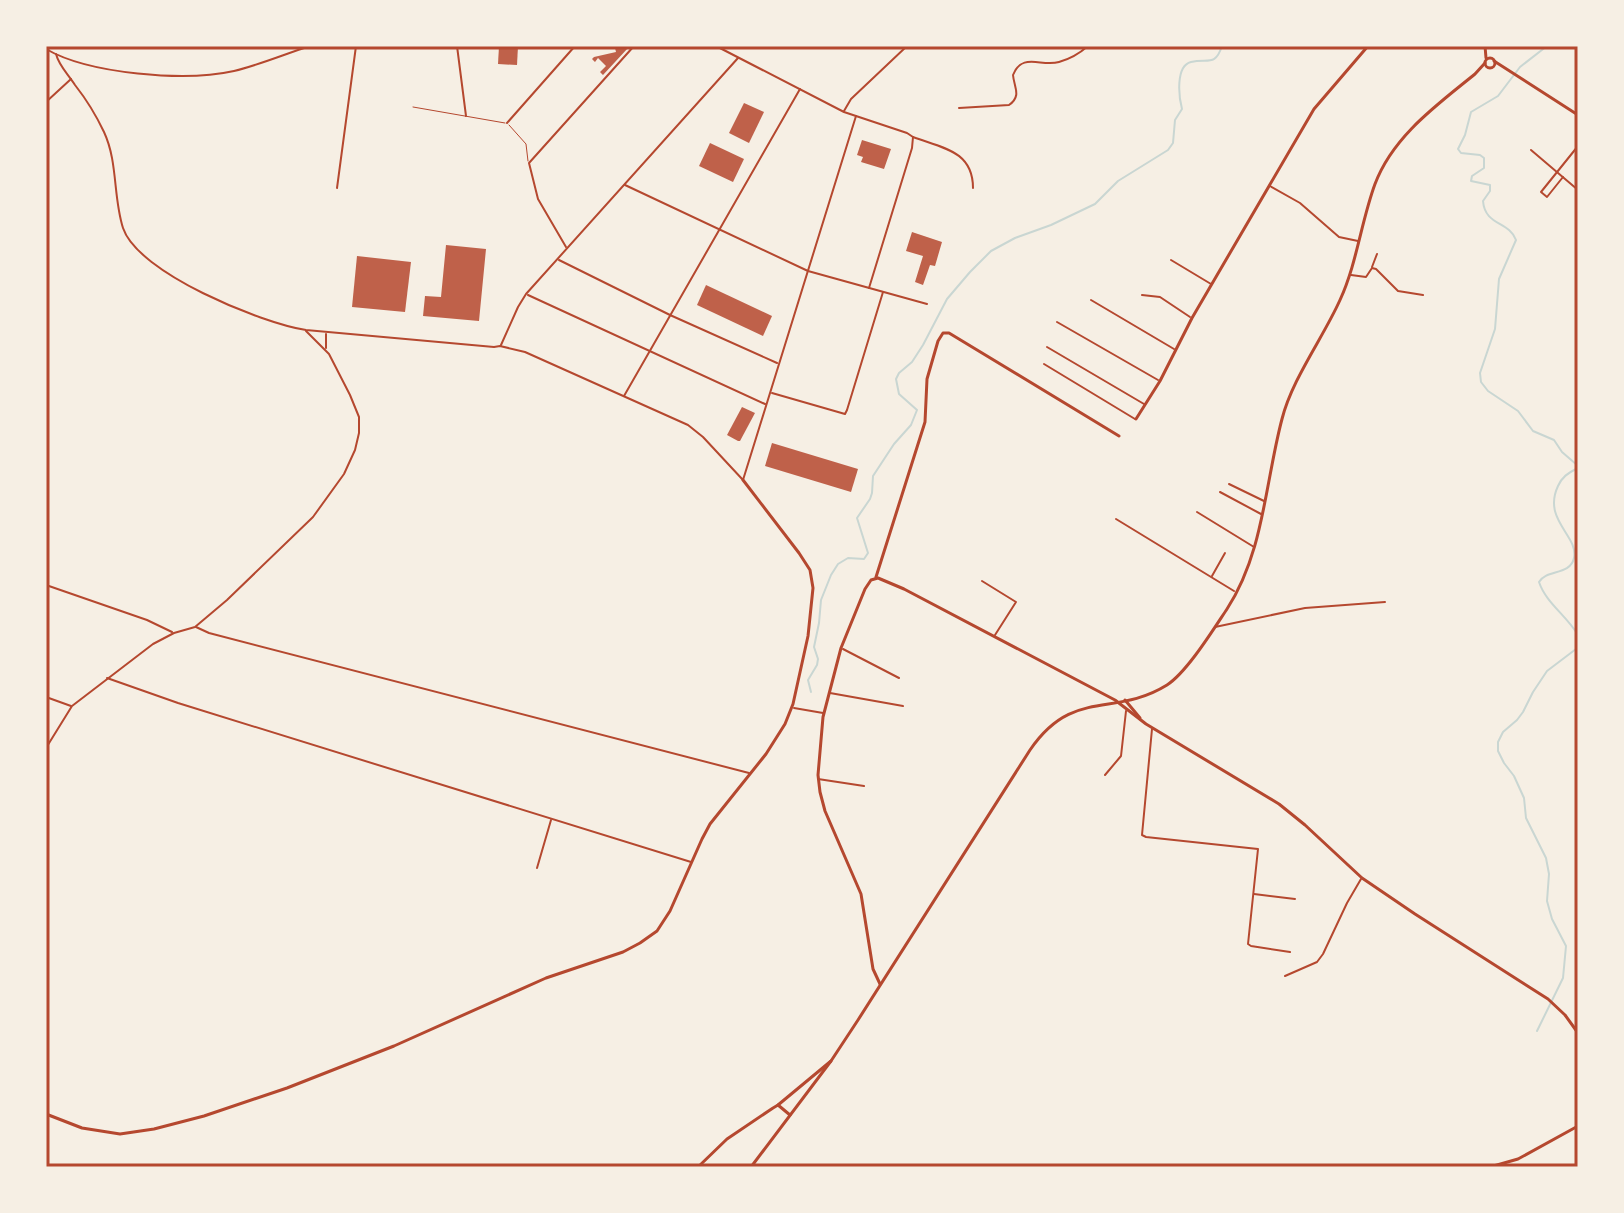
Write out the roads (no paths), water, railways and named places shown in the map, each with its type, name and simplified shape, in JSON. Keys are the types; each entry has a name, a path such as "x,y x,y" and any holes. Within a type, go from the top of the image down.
{"street":[{"path":"46,49 76,61 119,71 186,76 233,71 310,46"},
{"path":"337,188 356,46"},
{"path":"457,46 466,116"},
{"path":"507,123 575,46"},
{"path":"567,249 538,199 529,163 634,46"},
{"path":"716,46 844,112 952,152 968,163 973,175 973,188"},
{"path":"844,112 851,99 907,46"},
{"path":"959,108 1009,105 1016,97 1013,75 1017,67 1028,62 1059,63 1088,46"},
{"path":"1044,364 1136,419 1314,109 1368,46"},
{"path":"1485,46 1493,59 1507,70 1578,115"},
{"path":"1485,46 1485,61 1490,68 1507,70"},
{"path":"46,1114 68,1124 120,1134 212,1114 339,1068 546,978 640,943 666,920 713,821 776,741 792,708 809,632 813,588 801,555 743,480 690,426 527,353 500,346 278,325 236,308 165,271 129,240 122,225 114,163 106,135 58,62 56,54"},
{"path":"500,346 526,294 738,58"},
{"path":"751,1167 831,1061 1038,739 1069,713 1150,693 1173,680 1214,627 1237,592 1255,548 1287,404 1339,303 1375,186 1391,154 1419,121 1475,74 1485,61 1493,59"},
{"path":"1475,74 1494,65 1493,59"},
{"path":"46,102 71,79"},
{"path":"623,397 800,89"},
{"path":"743,480 856,116"},
{"path":"869,288 913,137"},
{"path":"1563,177 1547,197 1541,192 1578,146"},
{"path":"1531,150 1578,190"},
{"path":"624,184 808,271 927,304"},
{"path":"1270,186 1298,202 1339,237 1359,241"},
{"path":"1350,274 1367,277 1377,254"},
{"path":"558,259 670,315 779,364"},
{"path":"1171,260 1212,285"},
{"path":"1372,268 1378,270 1398,291 1423,295"},
{"path":"770,393 845,414 883,292"},
{"path":"526,294 767,405"},
{"path":"1142,295 1160,297 1192,318"},
{"path":"1091,300 1174,349"},
{"path":"1057,322 1160,381"},
{"path":"46,748 72,706 153,644 174,633 196,627 313,517 340,480 352,460 359,433 359,417 326,349 306,330"},
{"path":"326,349 328,332"},
{"path":"881,985 873,969 861,892 825,811 818,779 819,754 824,713 841,648 862,595 869,582 876,578 925,422 927,379 938,341 943,333 949,333 1119,436"},
{"path":"1047,347 1145,405"},
{"path":"1229,484 1265,502"},
{"path":"1220,492 1262,515"},
{"path":"1197,512 1255,548"},
{"path":"1116,519 1237,592"},
{"path":"1212,577 1225,553"},
{"path":"876,578 904,589 1118,702 1153,728 1279,804 1362,878 1542,994 1561,1011 1578,1033"},
{"path":"982,581 1016,602 994,637"},
{"path":"46,585 149,621 174,633"},
{"path":"1214,627 1305,608 1385,602"},
{"path":"196,627 205,632 750,773"},
{"path":"841,648 899,678"},
{"path":"107,678 178,703 692,862"},
{"path":"830,693 903,706"},
{"path":"46,697 72,706"},
{"path":"1125,700 1142,721"},
{"path":"792,708 824,713"},
{"path":"1105,775 1121,756 1127,710"},
{"path":"1153,728 1142,836 1258,849 1248,945 1290,952"},
{"path":"818,779 864,786"},
{"path":"537,868 552,819"},
{"path":"1285,976 1317,962 1362,878"},
{"path":"1253,894 1295,899"},
{"path":"698,1167 737,1131 778,1105 831,1061"},
{"path":"778,1105 790,1115"},
{"path":"1490,1167 1521,1158 1578,1126"}],"lane":[{"path":"413,107 507,123 526,144 529,163"}],"waterway":[{"path":"811,692 808,680 818,659 814,647 821,600 838,564 848,558 864,559 868,553 857,518 870,499 873,476 911,425 917,410 899,394 896,379 899,373 912,362 947,299 991,251 1095,204 1118,181 1168,150 1173,143 1175,120 1182,109 1179,83 1182,69 1191,62 1214,59 1222,46"},
{"path":"1547,46 1520,67 1498,96 1471,112 1458,149 1461,153 1484,158 1484,168 1472,176 1471,181 1490,185 1490,191 1483,201 1485,209 1516,240 1499,279 1495,329 1480,373 1481,382 1488,391 1518,411 1533,431 1554,440 1577,465 1561,480 1554,498 1557,518 1571,542 1574,558 1568,568 1547,575 1539,582 1546,596 1578,635"},
{"path":"1537,1031 1563,978 1566,946 1547,901 1549,874 1546,858 1526,818 1524,798 1498,751 1498,742 1503,732 1523,712 1547,671 1578,646"}]}
